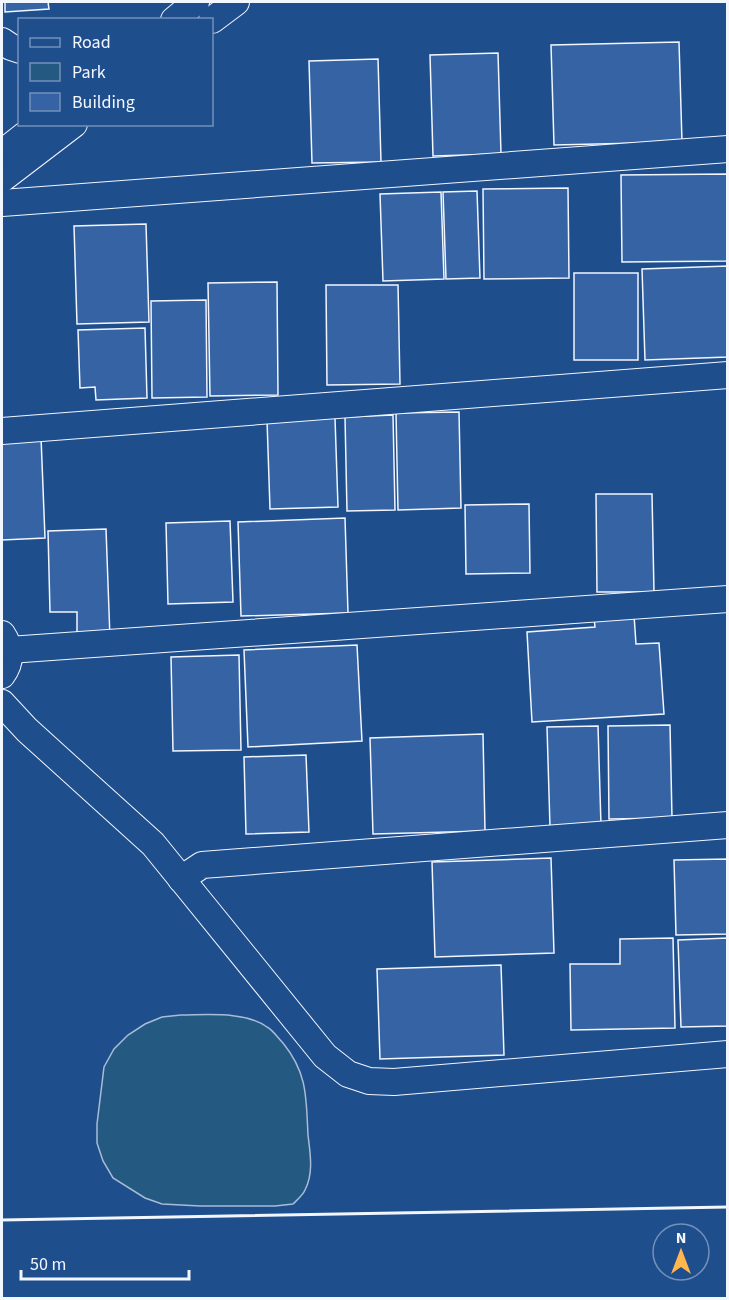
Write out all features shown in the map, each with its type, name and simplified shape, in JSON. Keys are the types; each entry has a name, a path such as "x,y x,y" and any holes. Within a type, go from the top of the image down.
{"street":[{"path":"176,18 196,2"},
{"path":"213,19 236,2"},
{"path":"2,41 18,49"},
{"path":"2,153 36,126"},
{"path":"2,179 71,126"},
{"path":"2,203 728,149"},
{"path":"2,431 728,375"},
{"path":"2,675 9,661 5,642 728,598"},
{"path":"2,703 27,730 153,844 326,1056 348,1074 369,1081 394,1082 728,1054"},
{"path":"181,879 202,865 728,825"}],"green space":[{"path":"225,1015 248,1018 269,1028 291,1054 304,1087 311,1162 308,1183 303,1194 293,1204 200,1206 162,1204 145,1198 113,1178 103,1161 97,1143 104,1067 114,1049 128,1035 162,1017"}],"building":[{"path":"5,2 48,2 49,9 5,12"},
{"path":"679,42 682,142 554,145 551,45"},
{"path":"498,53 501,154 433,156 430,55"},
{"path":"378,59 381,162 312,163 309,61"},
{"path":"728,174 728,261 622,262 621,175"},
{"path":"568,188 569,278 484,279 483,189"},
{"path":"477,191 480,278 446,279 443,192"},
{"path":"441,192 444,279 383,281 380,194"},
{"path":"146,224 149,322 77,324 74,226"},
{"path":"728,266 728,357 645,360 642,269"},
{"path":"574,273 638,273 638,360 574,360"},
{"path":"277,282 278,395 210,396 208,283"},
{"path":"326,285 398,285 400,384 327,385"},
{"path":"206,300 207,397 152,398 151,301"},
{"path":"145,328 147,398 96,400 95,387 80,388 78,330"},
{"path":"459,412 461,508 398,510 396,413"},
{"path":"393,415 395,510 347,511 345,417"},
{"path":"335,418 338,507 270,509 267,420"},
{"path":"41,437 45,538 2,540 2,439"},
{"path":"596,494 652,494 654,592 597,592"},
{"path":"529,504 530,573 466,574 465,505"},
{"path":"345,518 348,613 241,616 238,522"},
{"path":"230,521 233,602 168,604 166,523"},
{"path":"106,529 110,638 77,639 77,612 50,612 48,531"},
{"path":"634,615 636,644 659,643 664,714 532,722 527,632 595,627 594,618"},
{"path":"357,645 362,741 248,747 244,650"},
{"path":"239,655 241,750 173,751 171,657"},
{"path":"670,725 672,818 609,819 608,726"},
{"path":"598,726 601,826 550,827 547,727"},
{"path":"483,734 485,831 373,834 370,738"},
{"path":"306,755 309,832 246,834 244,757"},
{"path":"551,858 554,953 435,957 432,862"},
{"path":"728,859 728,934 676,935 674,860"},
{"path":"673,938 675,1028 571,1030 570,964 620,964 620,939"},
{"path":"728,938 728,1026 681,1027 678,940"},
{"path":"501,965 504,1055 380,1059 377,969"}],"wall":[{"path":"2,1220 728,1207"}]}
